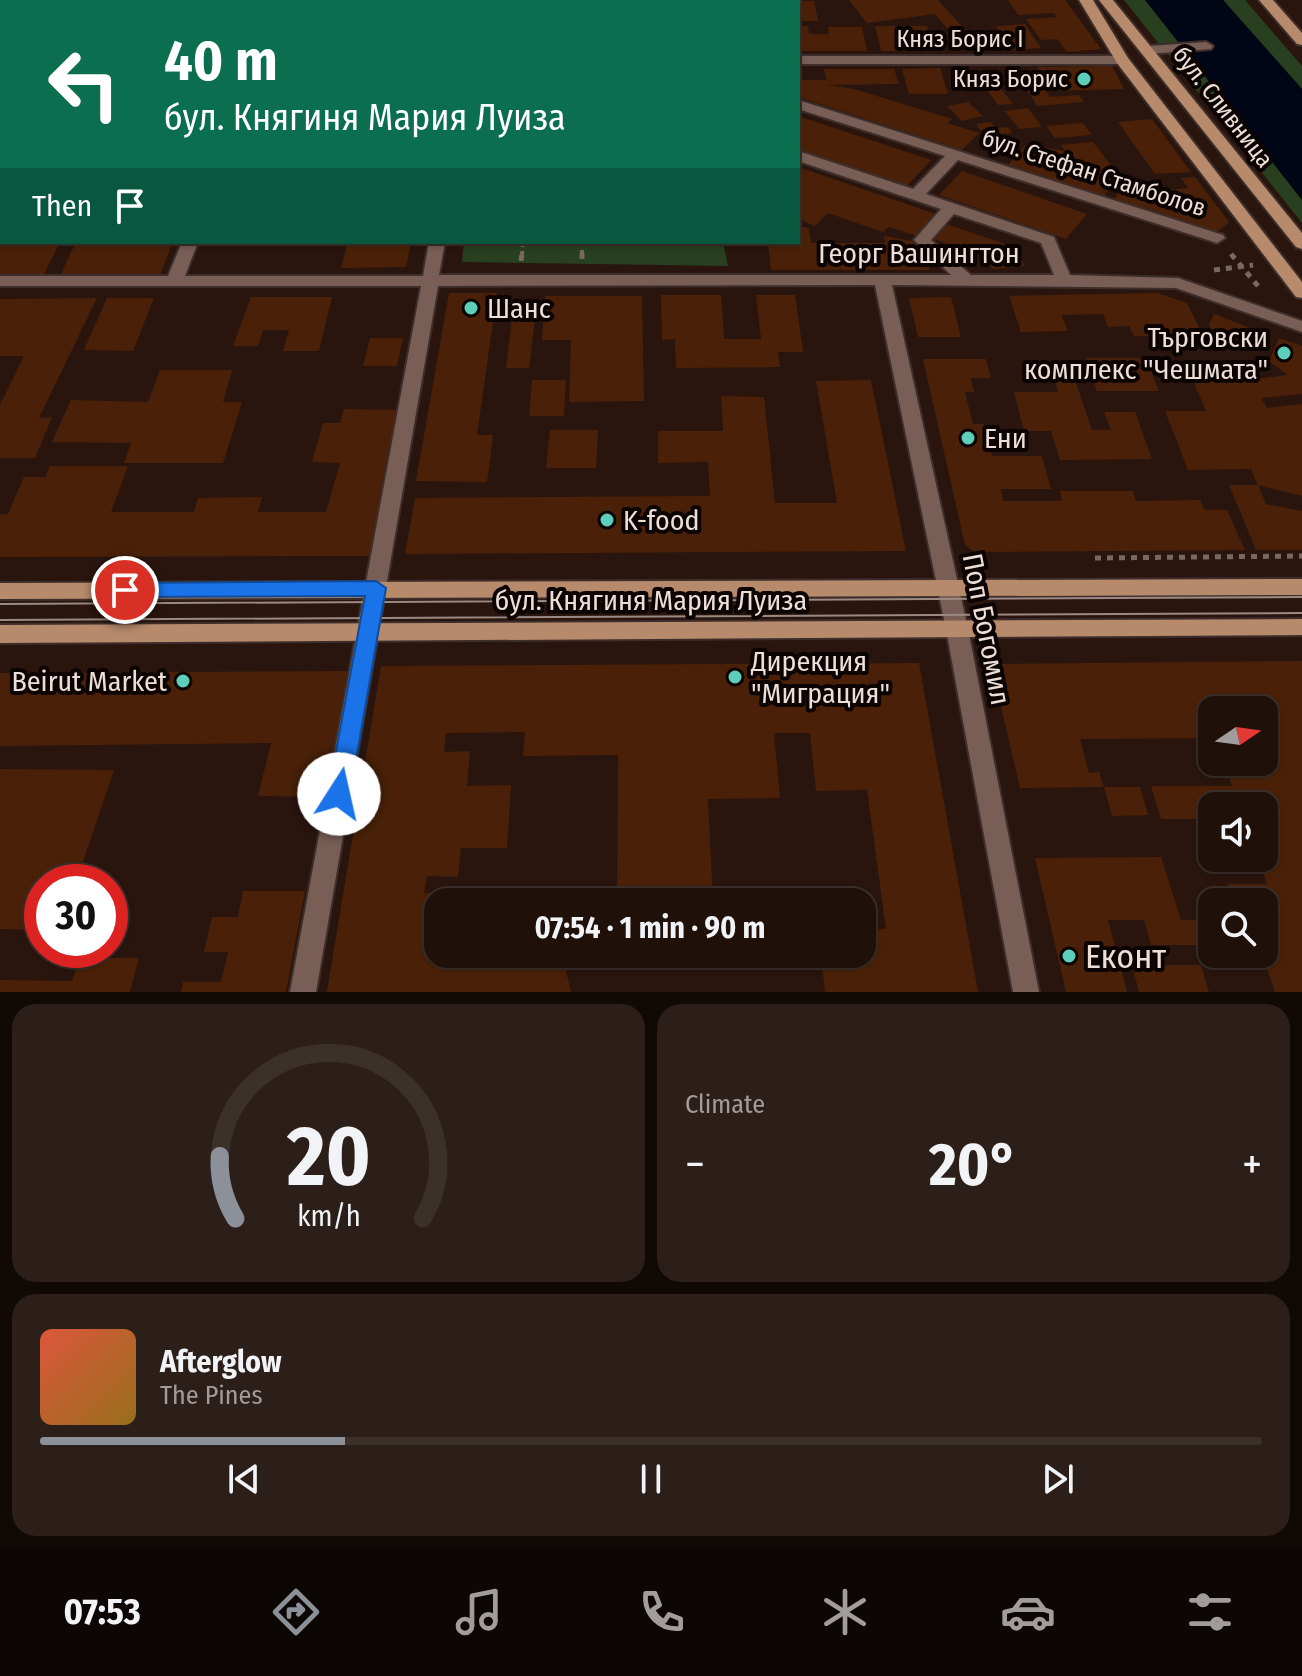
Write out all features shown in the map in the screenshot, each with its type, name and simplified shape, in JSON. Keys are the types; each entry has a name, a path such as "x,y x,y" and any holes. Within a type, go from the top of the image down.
{"main road":[{"path":"1086,0 1122,60 1302,293"},
{"name":"бул. Сливница","path":"1106,0 1302,244"},
{"path":"1266,0 1302,41"},
{"path":"1273,0 1302,28"},
{"name":"бул. Княгиня Мария Луиза","path":"0,591 1302,587"},
{"name":"бул. Княгиня Мария Луиза","path":"0,634 1302,627"}],"street":[{"path":"1149,50 1206,46"},
{"name":"Княз Борис I","path":"800,60 1122,60"},
{"name":"бул. Стефан Стамболов","path":"800,105 1217,238"},
{"name":"бул. Стефан Стамболов","path":"915,196 955,154"},
{"path":"800,157 1048,240 1064,280"},
{"path":"951,208 922,240 967,280"},
{"path":"175,280 189,244"},
{"path":"303,992 437,244"},
{"name":"Поп Богомил","path":"882,280 957,629 1026,992"},
{"name":"Георг Вашингтон","path":"0,281 1064,280 1178,283 1296,325"}],"path":[{"path":"1217,238 1296,325"},
{"path":"521,264 523,244"},
{"path":"582,244 582,266"},
{"path":"1214,270 1261,264"},
{"path":"1095,558 1302,556"}],"green space":[{"path":"1124,0 1145,0 1180,42 1159,44"},
{"path":"1223,0 1245,0 1302,66 1302,89"},
{"path":"1187,52 1302,200 1302,223 1167,53"},
{"path":"464,244 723,244 728,266 462,262"}],"shaded area":[{"path":"1145,0 1223,0 1302,89 1302,200"}],"building":[{"path":"849,0 938,0 981,47 965,49 935,14 867,23"},
{"path":"1008,0 1065,0 1101,49 1067,52 1057,39 1041,40 1026,19 1057,17 1054,13 1018,15"},
{"path":"800,1 814,1 818,21 800,21"},
{"path":"1025,24 1041,48 1012,50 996,26"},
{"path":"800,26 808,26 809,34 829,34 828,27 862,27 867,51 800,51"},
{"path":"875,26 927,26 934,51 881,51"},
{"path":"1112,66 1124,89 1048,91 1037,67"},
{"path":"940,68 948,94 909,94 902,69"},
{"path":"824,69 894,69 899,84 827,85 854,89 952,119 947,123 979,133 962,150 800,98 800,80 826,80"},
{"path":"992,77 1013,104 998,105 978,78"},
{"path":"1042,86 1050,97 1079,95 1084,102 1037,106 1025,87"},
{"path":"968,102 983,116 962,121 947,106"},
{"path":"1028,108 1042,127 1019,129 1005,111"},
{"path":"800,117 931,160 906,187 800,151"},
{"path":"1152,119 1191,172 1155,174 1118,122"},
{"path":"991,122 996,128 1008,127 1012,133 993,135 989,129 980,130 976,124"},
{"path":"1083,123 1092,135 1055,138 1046,126"},
{"path":"1093,142 1113,168 1109,174 1118,177 1104,196 1008,165 1026,144 1065,151 1061,145"},
{"path":"800,168 939,215 920,237 889,227 883,232 828,213 815,226 800,220"},
{"path":"962,171 1087,214 1066,239 939,195"},
{"path":"1195,177 1229,222 1216,233 1114,199 1129,180 1167,190 1188,188 1181,178"},
{"path":"943,223 1014,247 1025,266 992,269 985,256 930,238"},
{"path":"800,226 809,228 811,243 885,243 884,236 923,243 930,270 771,270 768,244 800,244"},
{"path":"0,244 59,244 43,276 0,276"},
{"path":"75,244 172,244 160,275 60,276"},
{"path":"347,244 411,244 406,267 341,268"},
{"path":"449,293 497,293 477,435 493,435 487,482 416,481"},
{"path":"1158,293 1187,303 1203,335 1134,336 1129,326 1108,327 1103,314 1061,315 1068,331 1021,332 1009,296"},
{"path":"661,295 721,295 724,339 761,339 756,295 795,295 803,352 778,352 780,367 676,368 675,339 662,340"},
{"path":"545,296 642,296 644,401 569,402 571,340 542,340"},
{"path":"251,297 332,297 319,351 283,351 289,330 263,330 258,346 233,346"},
{"path":"951,297 961,337 918,337 909,298"},
{"path":"97,298 39,418 52,417 35,458 0,458 0,405 24,356 0,356 0,299"},
{"path":"107,298 154,298 133,351 84,350"},
{"path":"1214,314 1248,327 1236,346 1219,339 1222,335 1211,332 1209,324"},
{"path":"512,318 535,318 529,368 506,368"},
{"path":"370,338 403,338 397,366 363,366"},
{"path":"1279,338 1302,346 1302,394 1261,398 1267,408 1302,404 1302,496 1258,485 1251,469 1188,470 1165,411 1206,411 1186,364 1213,364 1222,383 1288,375 1269,361"},
{"path":"1086,358 1146,358 1159,391 1097,391"},
{"path":"923,359 986,359 991,378 971,378 974,392 965,392 973,424 984,424 992,456 1042,456 1051,489 1001,489 1003,501 1062,501 1060,491 1133,491 1136,501 1200,500 1205,510 1227,510 1245,550 975,552 965,545"},
{"path":"1031,362 1069,362 1092,430 1111,430 1104,412 1135,412 1152,459 1060,460 1051,431 1024,431 1014,392 1058,392 1055,381 1037,381"},
{"path":"160,370 232,370 223,402 242,402 223,463 124,463 131,443 52,442 71,400 148,402"},
{"path":"532,380 566,380 564,416 529,416"},
{"path":"871,380 906,551 405,554 415,498 710,496 708,462 658,463 658,431 723,431 721,396 764,397 775,503 837,503 816,381"},
{"path":"344,409 399,410 369,556 0,557 0,514 8,514 24,477 45,477 50,466 128,466 111,512 194,512 198,498 262,497 258,512 326,512 340,463 312,462 323,423 340,423"},
{"path":"550,430 598,430 596,468 546,468"},
{"path":"1229,485 1258,485 1266,504 1302,511 1302,550 1256,550"},
{"path":"1302,661 1302,992 1275,992 1267,968 1278,968 1278,888 1229,888 1228,884 1267,884 1263,872 1278,872 1278,792 1198,792 1198,819 1161,819 1151,786 1232,786 1229,776 1278,776 1278,696 1198,696 1198,738 1080,739 1089,773 1099,772 1104,787 1020,788 991,664"},
{"path":"919,663 978,992 825,992 822,968 876,968 876,929 886,929 867,790 816,791 810,733 774,733 780,798 708,799 712,888 617,888 618,755 523,756 525,732 446,733 444,752 470,751 467,786 511,785 507,848 461,848 458,877 427,876 424,888 424,968 565,968 571,992 327,992 381,666"},
{"path":"352,671 326,797 258,796 271,743 0,746 0,673"},
{"path":"0,769 114,770 82,864 24,864 24,930 0,929"},
{"path":"1104,787 1140,787 1148,815 1112,816"},
{"path":"1161,857 1181,920 1198,919 1198,945 1151,945 1144,920 1108,920 1127,992 1066,992 1035,858"},
{"path":"243,891 305,891 286,992 181,992 183,982 221,982 228,952 204,952 212,917 238,917"},
{"path":"128,958 139,958 130,992 0,992 0,980 72,981 77,968 128,968"},
{"path":"1132,965 1198,965 1202,968 1209,992 1139,992"}],"tram line":[{"path":"0,604 1302,597"},
{"path":"0,620 1302,613"}],"place":[{"name":"Княз Борис","path":"1084,79"},
{"name":"Шанс","path":"471,308"},
{"name":"Търговски комплекс \"Чешмата\"","path":"1284,353"},
{"name":"Ени","path":"968,438"},
{"name":"K-food","path":"607,520"},
{"name":"Дирекция \"Миграция\"","path":"735,677"},
{"name":"Beirut Market","path":"183,681"},
{"name":"Еконт","path":"1069,956"}],"route":[{"path":"125,590 376,588 339,794"}]}
